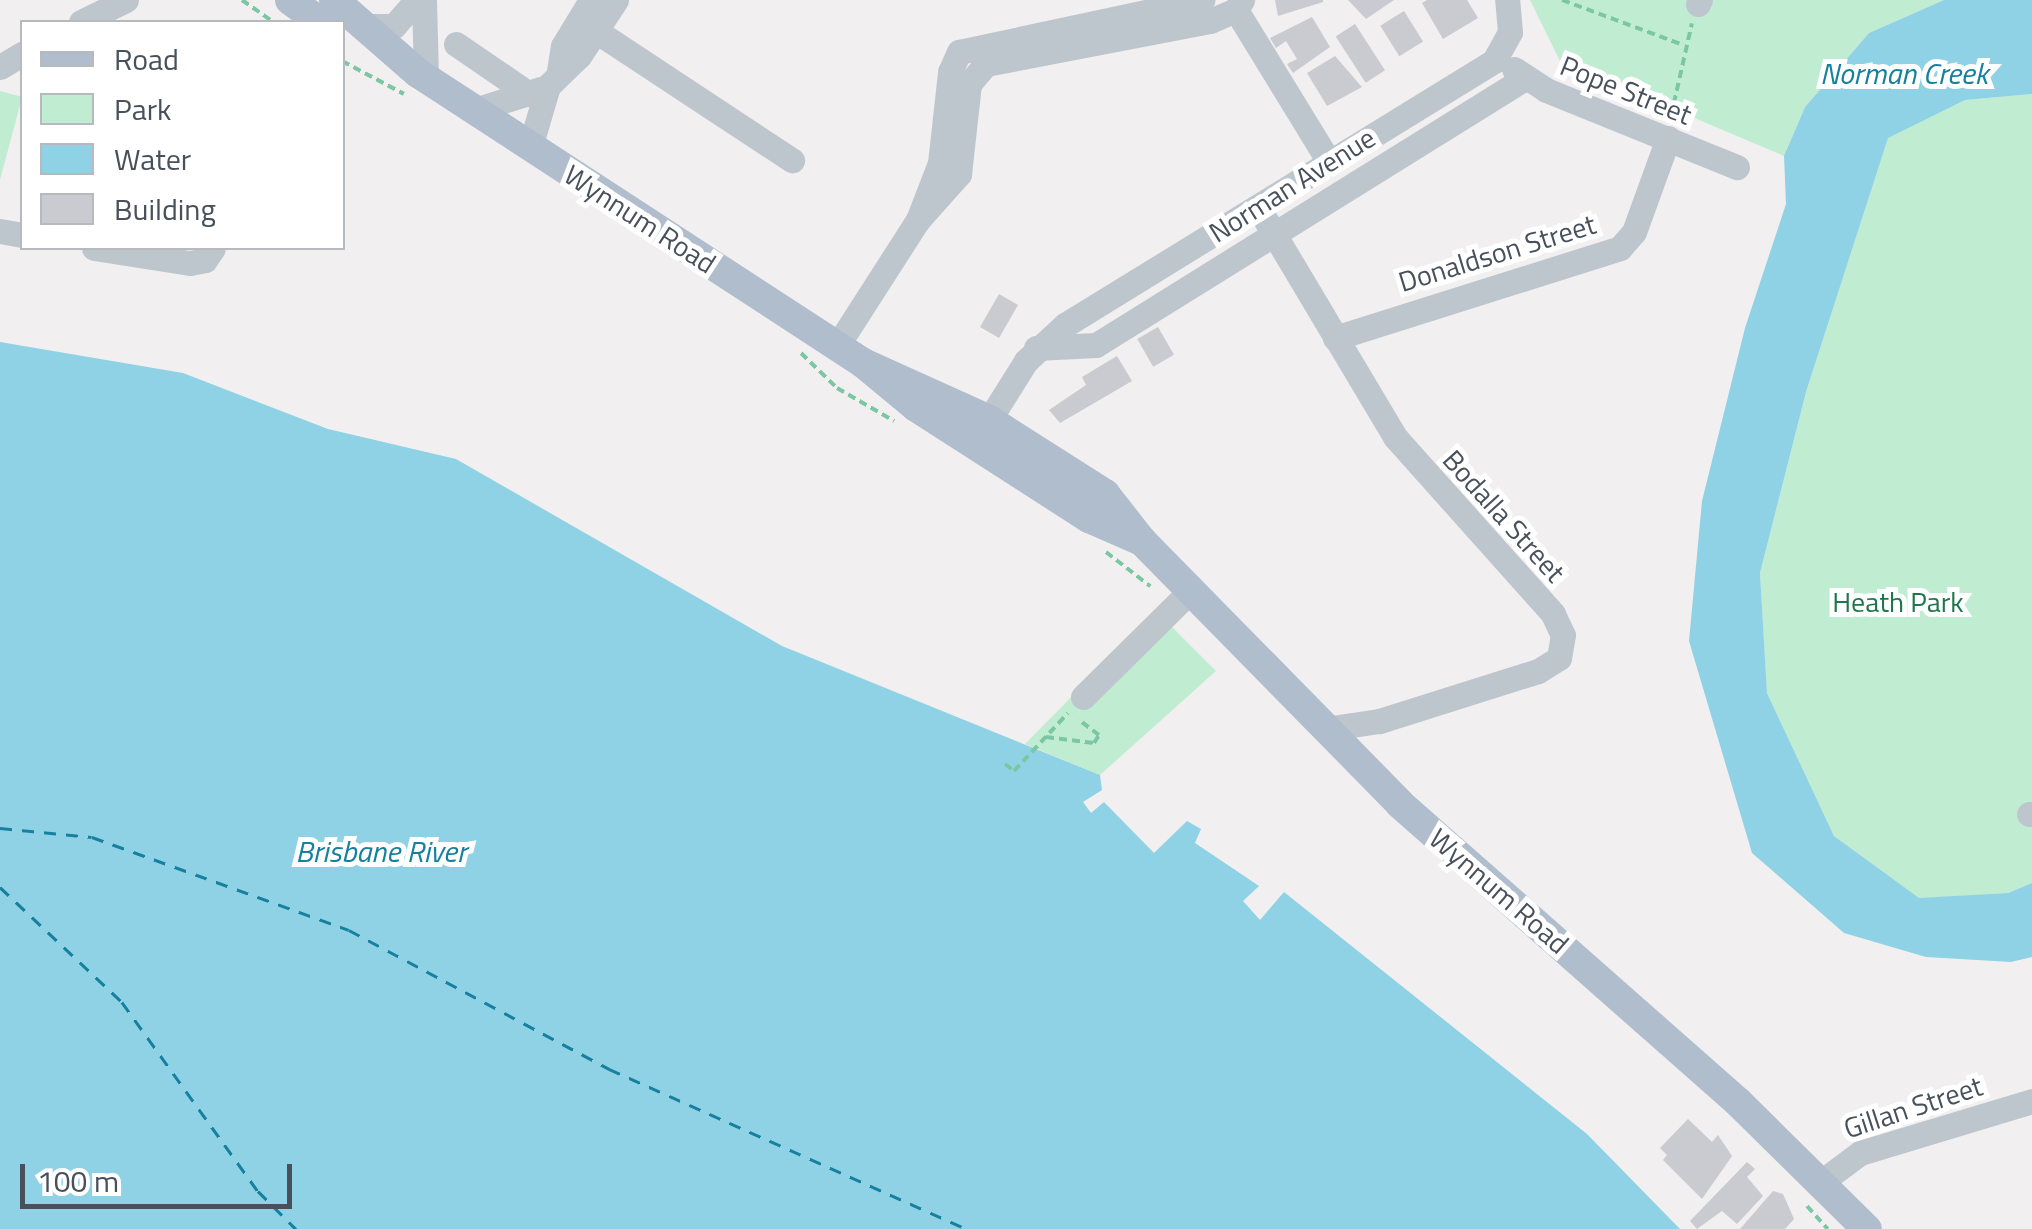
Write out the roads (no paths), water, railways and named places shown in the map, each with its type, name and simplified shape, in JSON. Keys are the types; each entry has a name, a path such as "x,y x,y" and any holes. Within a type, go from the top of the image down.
{"main road":[{"name":"Wynnum Road","path":"334,0 353,31 850,354 982,431 1089,518 1142,541 1324,729 1868,1229"}],"street":[{"path":"85,20 126,0"},
{"path":"353,31 394,26 421,0"},
{"path":"421,0 422,75"},
{"path":"530,148 545,83 590,0"},
{"path":"474,110 545,83 576,60 616,0"},
{"path":"850,354 918,220 940,163 952,62 964,48 1202,0"},
{"path":"1502,54 1510,28 1507,0"},
{"path":"918,220 959,174 970,84 986,64 1239,5 1329,162"},
{"path":"596,31 792,160"},
{"path":"456,44 545,83"},
{"name":"Pope Street","path":"1502,54 1525,78 1737,167"},
{"name":"Norman Avenue","path":"982,431 1036,348 1502,54"},
{"name":"Norman Avenue","path":"1036,348 1096,344 1525,78"},
{"name":"Donaldson Street","path":"1334,338 1620,248 1637,224 1668,138"},
{"name":"Bodalla Street","path":"1258,207 1406,452 1553,614 1564,635 1560,655 1545,668 1380,720 1324,729"},
{"path":"107,250 190,263 205,260 212,250"},
{"path":"1076,705 1192,590"},
{"name":"Gillan Street","path":"1821,1182 1860,1152 2032,1100"}],"water":[{"name":"Norman Creek","path":"1944,0 2032,0 2032,94 1965,100 1888,138 1806,392 1760,573 1767,693 1834,836 1919,898 2008,893 2032,883 2032,957 2011,962 1926,957 1844,933 1752,853 1689,641 1702,501 1745,328 1786,204 1784,156 1805,107 1869,33"},
{"name":"Brisbane River","path":"0,342 183,373 328,429 456,459 782,646 1100,775 1102,790 1083,802 1091,813 1104,802 1154,853 1187,821 1201,829 1195,843 1259,886 1243,901 1260,920 1284,892 1587,1134 1680,1229 0,1229"}],"park label":[{"name":"Heath Park","path":"1898,602"}]}
